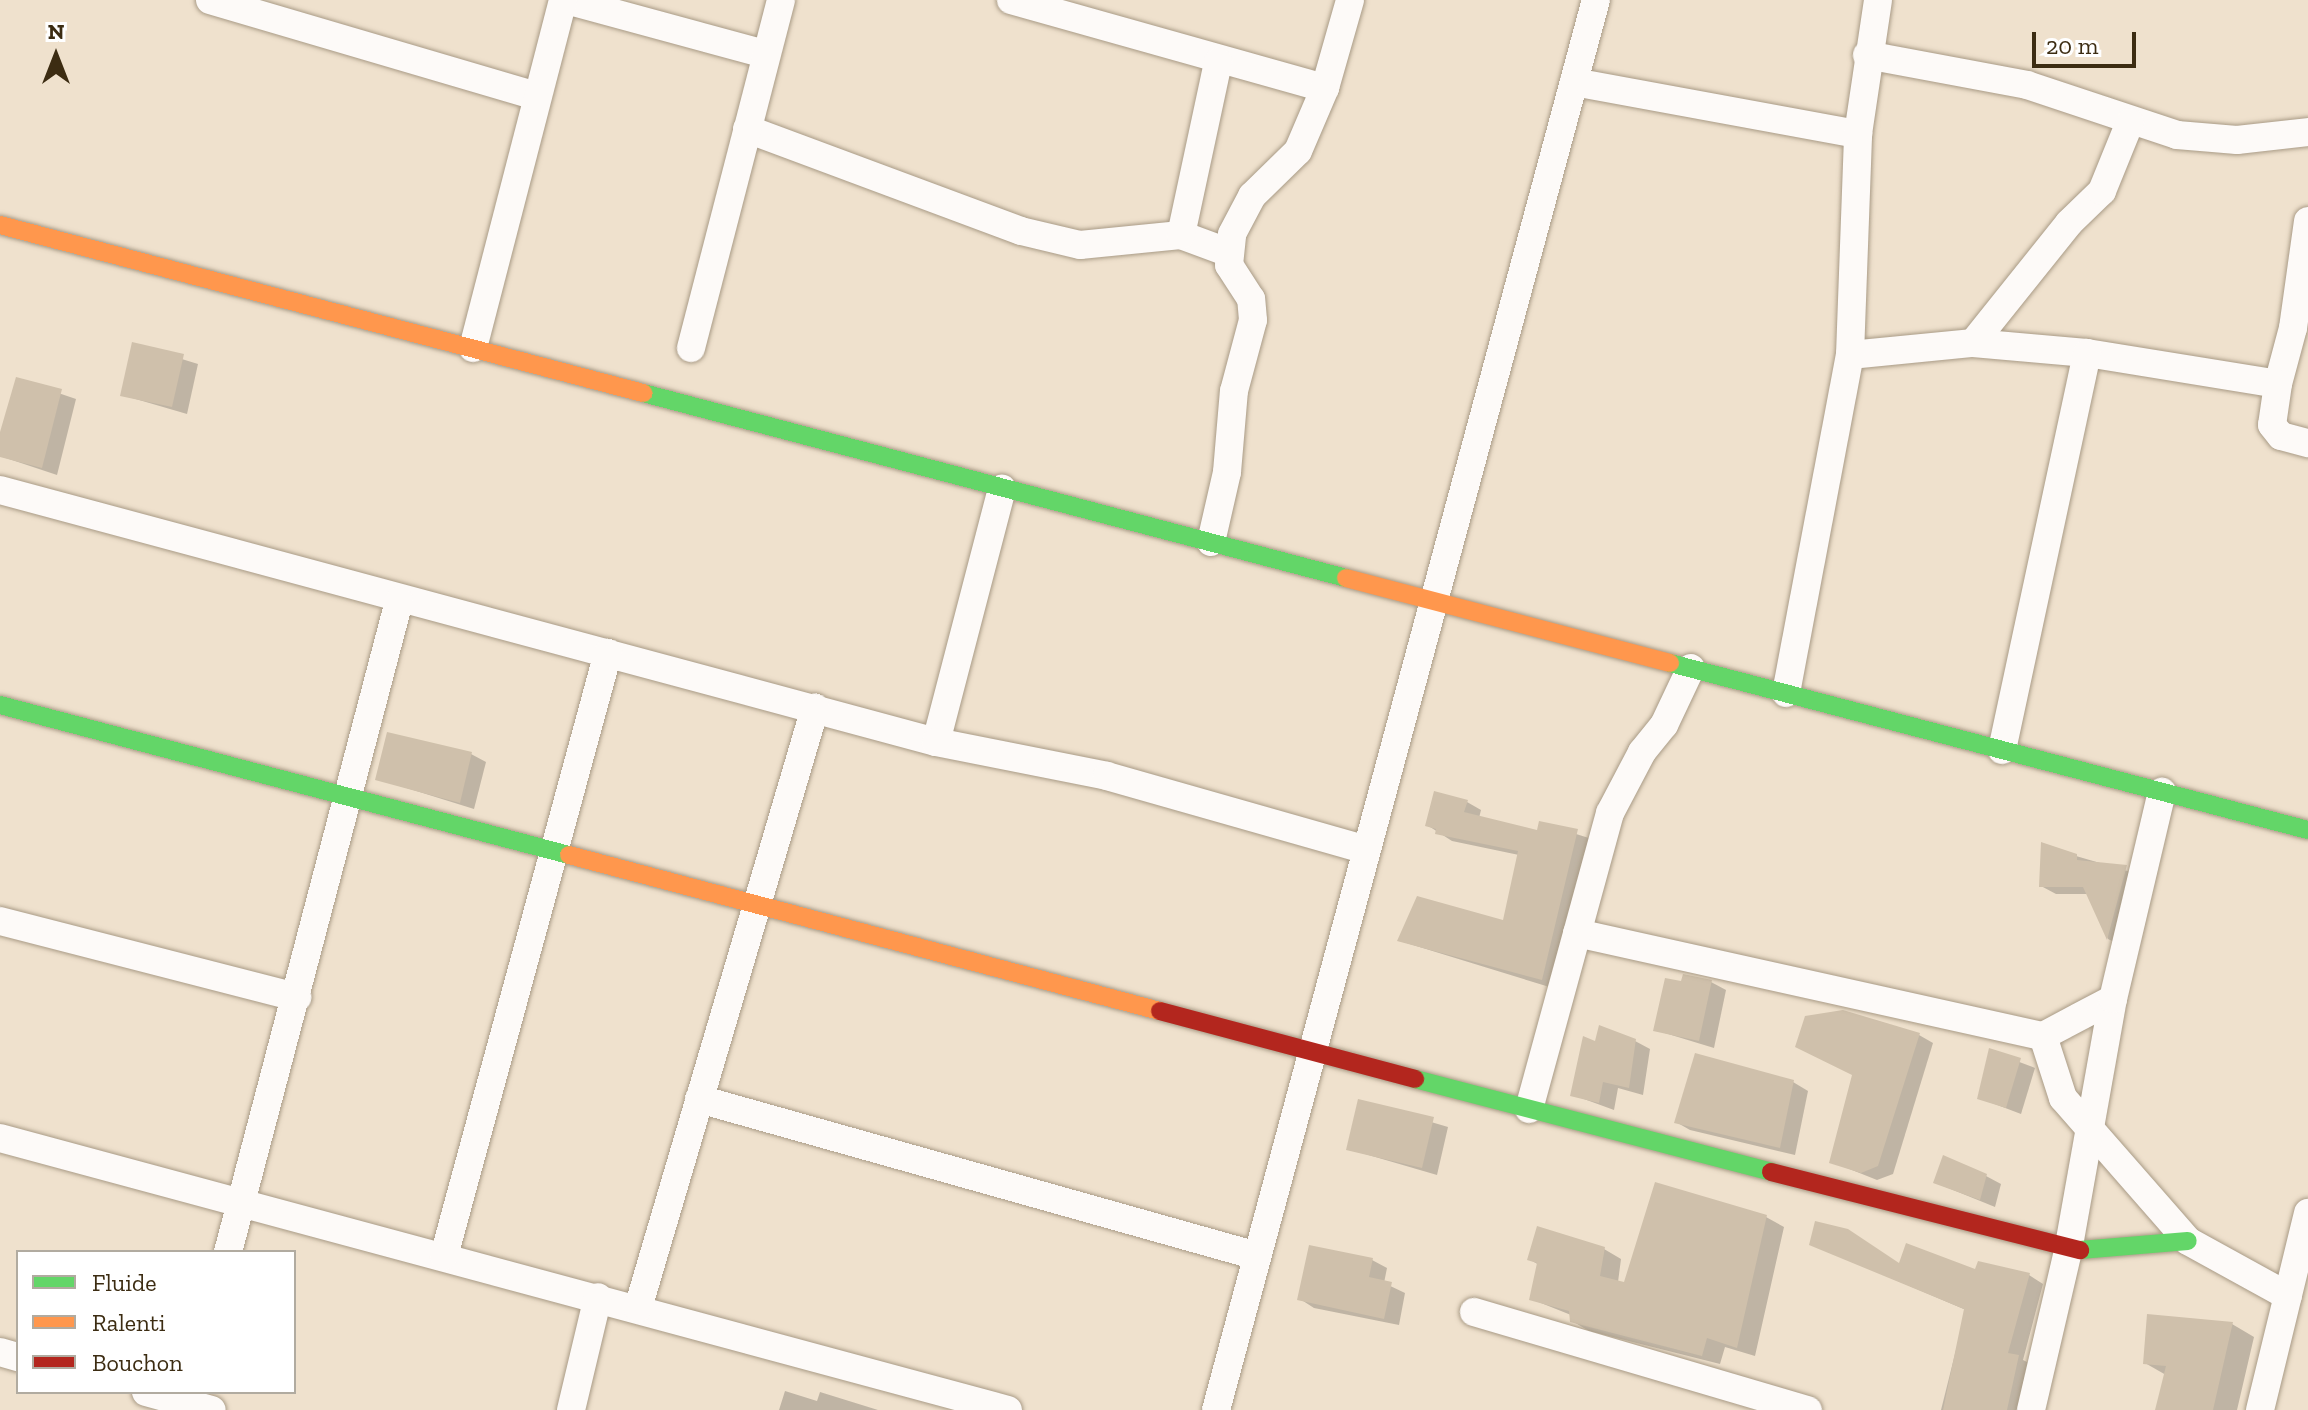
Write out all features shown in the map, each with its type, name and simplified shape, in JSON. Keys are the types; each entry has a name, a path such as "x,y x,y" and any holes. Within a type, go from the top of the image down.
{"street":[{"path":"210,0 282,10 537,96"},
{"path":"473,348 537,96 565,0 765,54"},
{"path":"691,348 781,0"},
{"path":"1011,0 1218,62 1325,88"},
{"path":"1211,542 1227,472 1234,391 1253,320 1251,299 1233,276 1227,252 1240,213 1298,151 1325,88 1350,0"},
{"path":"1216,1410 1596,0"},
{"path":"1786,693 1850,355 1858,134 1867,55 1878,0"},
{"path":"1867,55 2027,85 2130,122 2211,140 2308,132"},
{"path":"1181,235 1218,62"},
{"path":"1574,82 1858,134"},
{"path":"1973,343 2069,223 2102,191 2130,122"},
{"path":"747,129 1021,231 1080,245 1181,235 1227,252"},
{"path":"2308,221 2301,329 2278,384 2272,425 2281,436 2308,443"},
{"path":"0,225 2308,830"},
{"path":"1850,355 1973,343 2087,353 2278,384"},
{"path":"2002,750 2087,353"},
{"path":"936,742 1002,488"},
{"path":"0,490 399,601 608,653 936,742 1107,776 1366,850"},
{"path":"229,1250 351,798 399,601"},
{"path":"444,1256 608,653"},
{"path":"1529,1109 1610,813 1642,752 1664,725 1691,668"},
{"path":"0,705 2068,1251 2188,1241"},
{"path":"638,1308 815,708"},
{"path":"2031,1410 2068,1251 2113,999 2162,792"},
{"path":"0,921 297,997"},
{"path":"1577,933 2043,1036 2113,999"},
{"path":"2043,1036 2053,1078 2090,1132 2188,1241 2288,1296"},
{"path":"699,1099 1257,1256"},
{"path":"0,1138 1008,1410"},
{"path":"2260,1410 2308,1213"},
{"path":"571,1410 598,1297"},
{"path":"1474,1312 1808,1410"},
{"path":"154,1394 212,1410"}],"building":[{"path":"132,342 184,354 172,407 120,396"},
{"path":"16,377 62,389 42,468 0,457 0,432"},
{"path":"387,732 472,752 460,803 375,780"},
{"path":"1434,791 1468,800 1464,812 1537,830 1539,821 1578,829 1542,980 1397,941 1417,896 1503,920 1518,851 1435,834 1436,829 1425,826"},
{"path":"2041,842 2077,854 2077,860 2127,865 2107,940 2083,887 2039,887"},
{"path":"1683,974 1712,980 1699,1041 1653,1031 1665,978 1681,981"},
{"path":"1843,1010 1920,1033 1878,1166 1861,1173 1829,1163 1852,1075 1795,1047 1805,1016"},
{"path":"1599,1025 1636,1039 1629,1088 1603,1082 1599,1103 1570,1096 1583,1036 1595,1041"},
{"path":"1989,1048 2021,1058 2006,1108 1977,1099"},
{"path":"1695,1053 1794,1080 1780,1148 1674,1123"},
{"path":"1358,1099 1434,1117 1422,1168 1346,1150"},
{"path":"1943,1155 1987,1174 1980,1200 1933,1183"},
{"path":"1655,1182 1767,1215 1737,1348 1707,1338 1702,1356 1570,1322 1569,1311 1529,1300 1537,1263 1527,1260 1537,1226 1605,1247 1600,1276 1624,1282"},
{"path":"1815,1221 1848,1229 1899,1263 1906,1243 1975,1269 1978,1261 2030,1273 2008,1353 2019,1355 2007,1410 1943,1410 1964,1309 1809,1245"},
{"path":"1309,1245 1373,1258 1369,1277 1392,1282 1384,1319 1297,1300"},
{"path":"2147,1314 2233,1322 2213,1410 2155,1410 2166,1366 2143,1364"}],"traffic: fast":[{"path":"643,393 1346,578"},
{"path":"1670,663 2308,830"},
{"path":"0,705 569,855"},
{"path":"1415,1079 1771,1172"},
{"path":"2080,1250 2188,1241"}],"traffic: slow":[{"path":"0,225 643,393"},
{"path":"1346,578 1670,663"},
{"path":"569,855 1160,1011"}],"traffic: jam":[{"path":"1160,1011 1415,1079"},
{"path":"1771,1172 2080,1250"}]}
